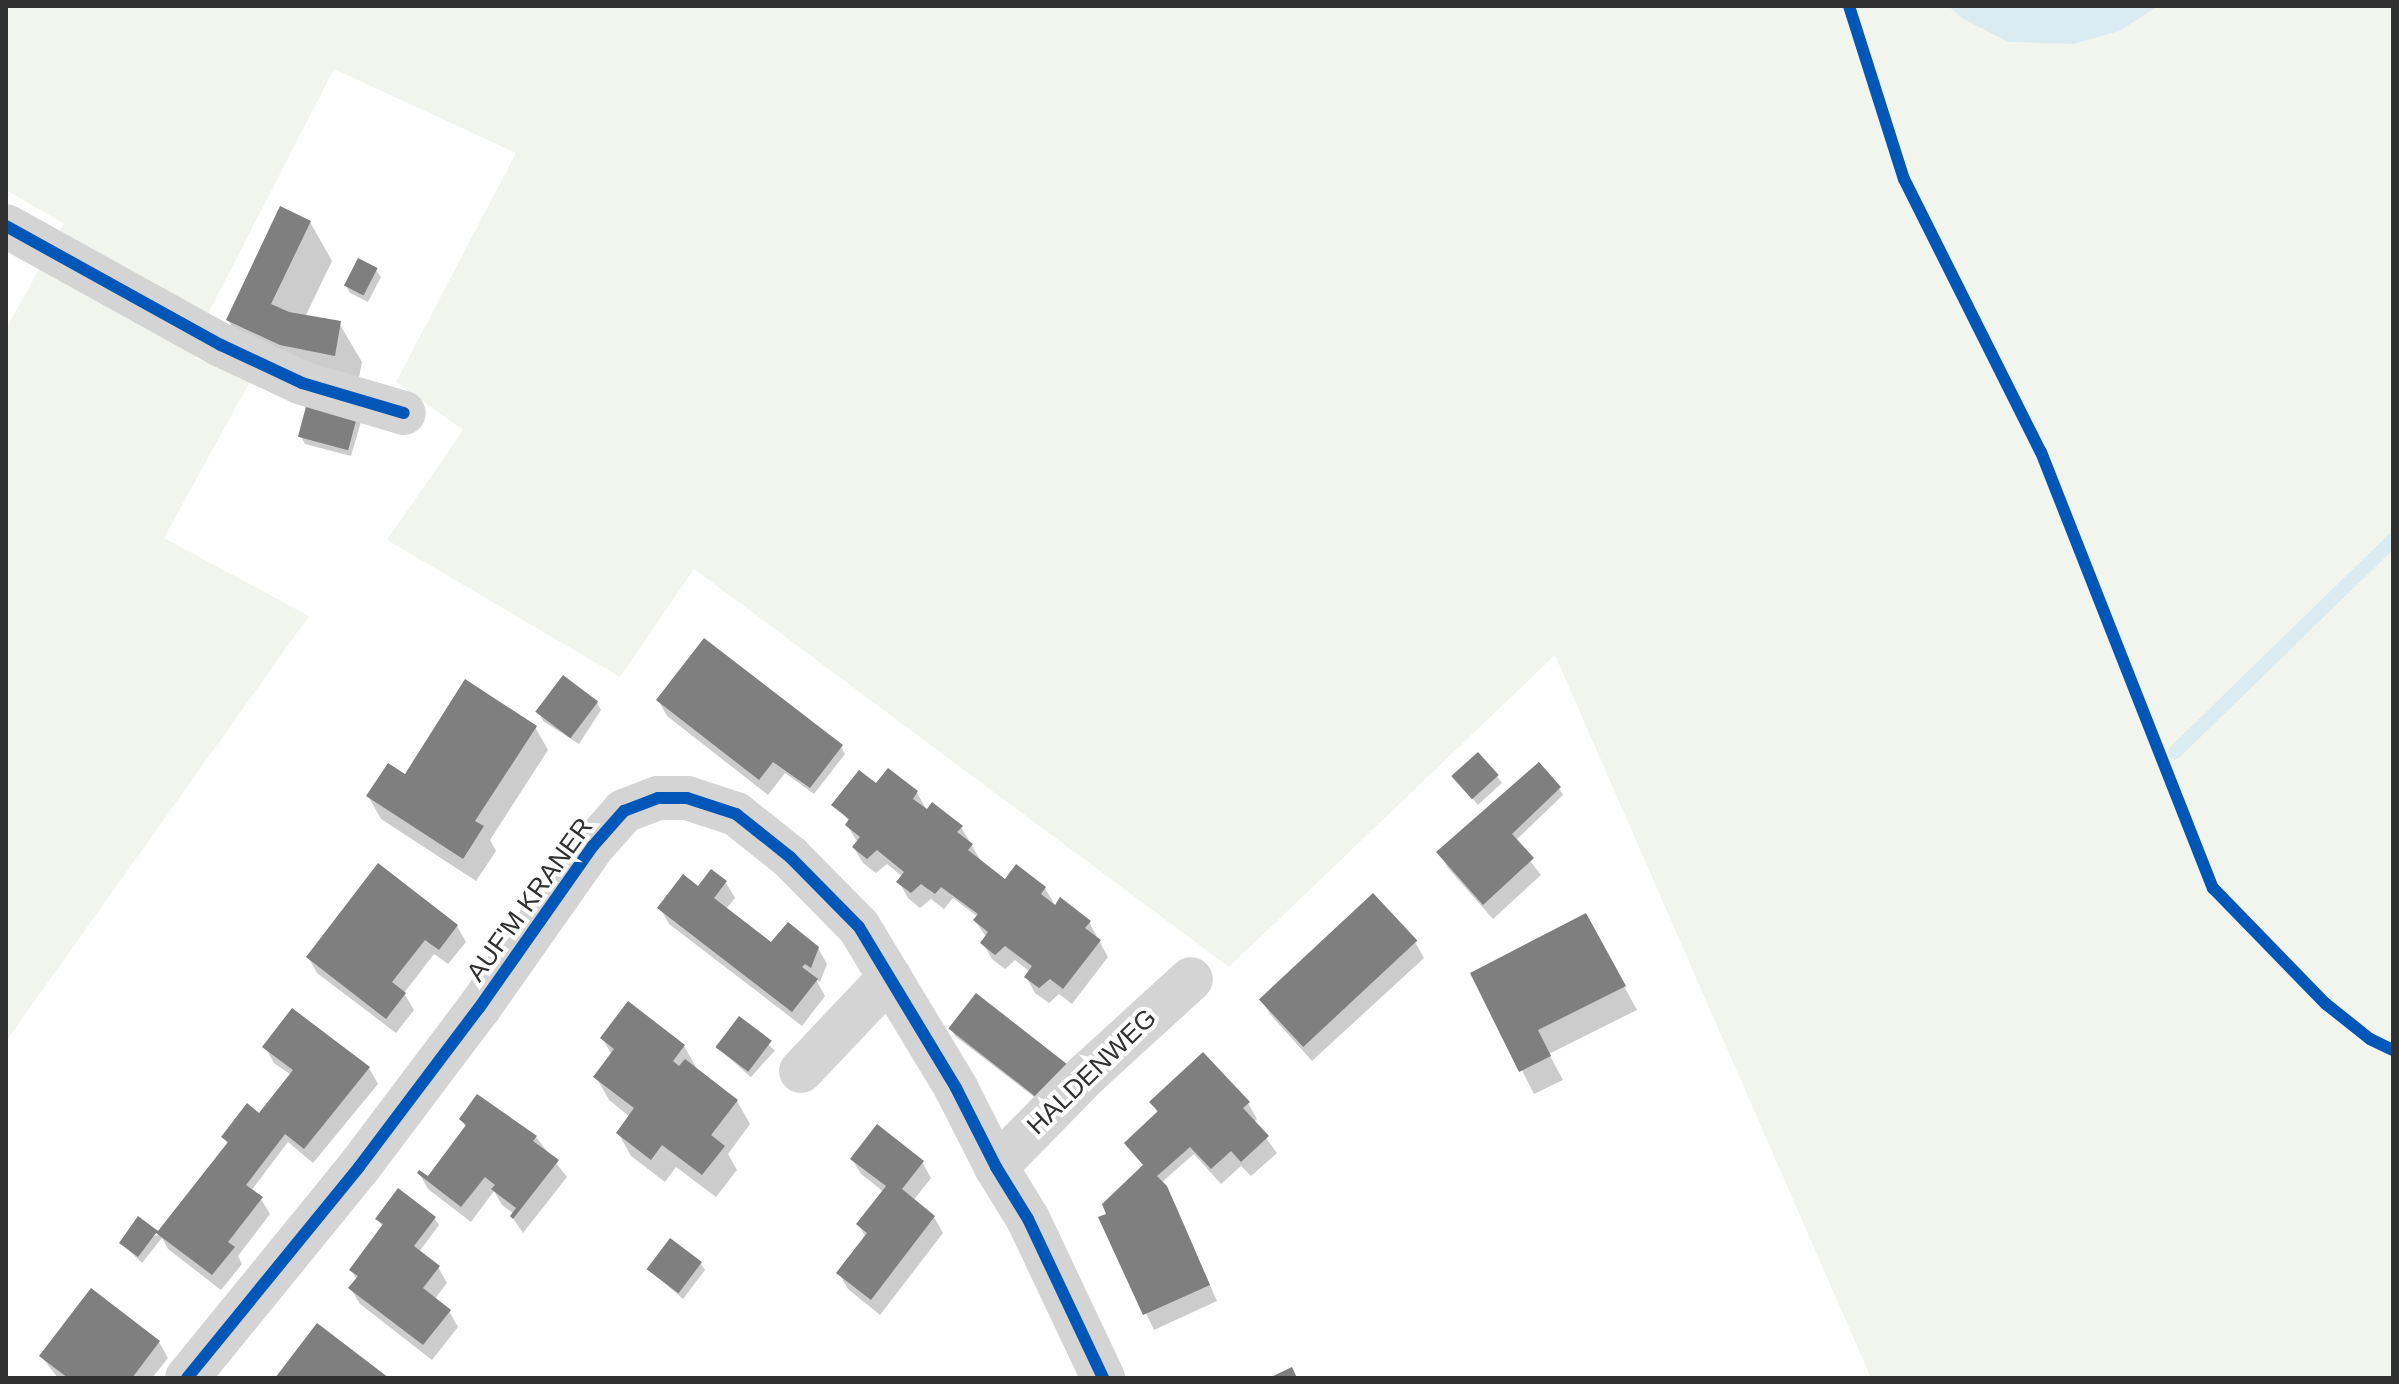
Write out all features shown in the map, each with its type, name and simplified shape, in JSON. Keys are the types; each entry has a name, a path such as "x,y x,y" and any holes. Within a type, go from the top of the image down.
{"street":[{"path":"6,226 234,352 302,383 404,413"},
{"name":"AUF'M KRANER","path":"187,1378 359,1167 479,1008 593,846 624,811 658,798 687,798 736,814 790,857 859,927 956,1088 996,1167 1028,1219 1103,1378"},
{"path":"801,1071 890,977"},
{"name":"HALDENWEG","path":"996,1167 1086,1075 1191,979"}],"shaded area":[{"path":"6,6 1948,6 1963,19 2008,42 2073,44 2120,31 2158,6 2393,6 2393,1378 1871,1378 1555,655 1229,967 694,569 620,677 387,540 463,430 396,382 516,153 334,69 210,310 195,358 252,378 164,538 309,616 6,1041 6,329 64,224 6,190"},
{"path":"1948,6 2158,6 2120,31 2073,44 2008,42 1963,19"}],"building":[{"path":"280,206 311,221 271,304 289,312 341,321 335,356 280,345 226,320"},
{"path":"358,258 378,268 364,296 344,286"},
{"path":"308,399 358,412 348,450 298,437"},
{"path":"704,638 843,745 810,788 773,762 759,780 656,700"},
{"path":"563,675 598,701 570,738 535,712"},
{"path":"465,679 537,726 475,821 484,826 463,859 366,796 388,763 405,774"},
{"path":"1478,752 1499,775 1472,799 1451,776"},
{"path":"1539,762 1561,787 1512,834 1534,858 1483,905 1436,852"},
{"path":"888,768 918,791 913,799 927,809 932,802 963,826 957,832 973,844 968,850 1005,879 1016,864 1046,887 1041,894 1055,905 1060,897 1091,921 1085,928 1101,940 1063,989 1050,979 1039,988 1024,977 1032,966 1005,946 995,955 980,943 988,932 973,920 978,914 941,887 935,894 921,884 911,893 896,882 904,872 877,850 867,859 852,847 860,837 845,825 849,819 831,805 859,770 876,783"},
{"path":"378,863 458,925 439,950 425,940 392,982 406,993 386,1019 306,957"},
{"path":"711,869 727,881 714,898 771,942 788,922 819,947 811,968 805,964 802,967 818,979 792,1012 657,908 683,874 698,886"},
{"path":"1373,893 1417,941 1303,1047 1259,999"},
{"path":"1586,913 1626,986 1538,1030 1551,1056 1519,1072 1470,973"},
{"path":"976,993 1075,1070 1047,1105 948,1028"},
{"path":"628,1001 685,1045 673,1061 679,1066 685,1059 738,1100 711,1135 725,1146 702,1175 662,1145 651,1160 616,1133 634,1108 593,1077 614,1049 600,1038"},
{"path":"292,1008 370,1067 304,1149 285,1134 246,1185 263,1197 228,1242 235,1247 212,1275 156,1233 138,1257 119,1243 138,1216 158,1231 228,1142 221,1137 247,1103 259,1113 293,1070 262,1047"},
{"path":"739,1016 772,1041 748,1072 716,1047"},
{"path":"1203,1052 1250,1102 1243,1108 1269,1136 1241,1162 1231,1151 1211,1169 1190,1147 1157,1176 1167,1186 1210,1285 1143,1315 1098,1217 1106,1214 1102,1204 1143,1165 1124,1143 1158,1111 1149,1102"},
{"path":"477,1094 537,1136 533,1141 559,1160 513,1219 510,1216 516,1208 491,1189 495,1185 485,1177 461,1207 417,1173 419,1170 428,1176 466,1125 459,1119"},
{"path":"877,1124 924,1161 902,1189 935,1216 871,1300 836,1273 867,1233 856,1224 886,1186 850,1159"},
{"path":"398,1188 436,1217 414,1246 440,1266 423,1288 451,1310 423,1345 348,1288 358,1276 349,1270 383,1224 375,1219"},
{"path":"670,1238 702,1262 678,1293 647,1269"},
{"path":"91,1288 160,1341 132,1378 68,1378 39,1356"},
{"path":"317,1323 389,1378 275,1378"},
{"path":"1292,1367 1297,1378 1269,1378"}],"waterway":[{"path":"2175,752 2393,540"}],"cycle path":[{"path":"1849,6 1904,179 2041,452 2213,888 2326,1004 2370,1039 2393,1050"},
{"path":"6,226 221,345 302,383 404,413"},
{"path":"187,1378 359,1167 479,1008 593,846 624,811 658,798 687,798 736,814 790,857 859,927 956,1088 996,1167 1028,1219 1103,1378"}]}
